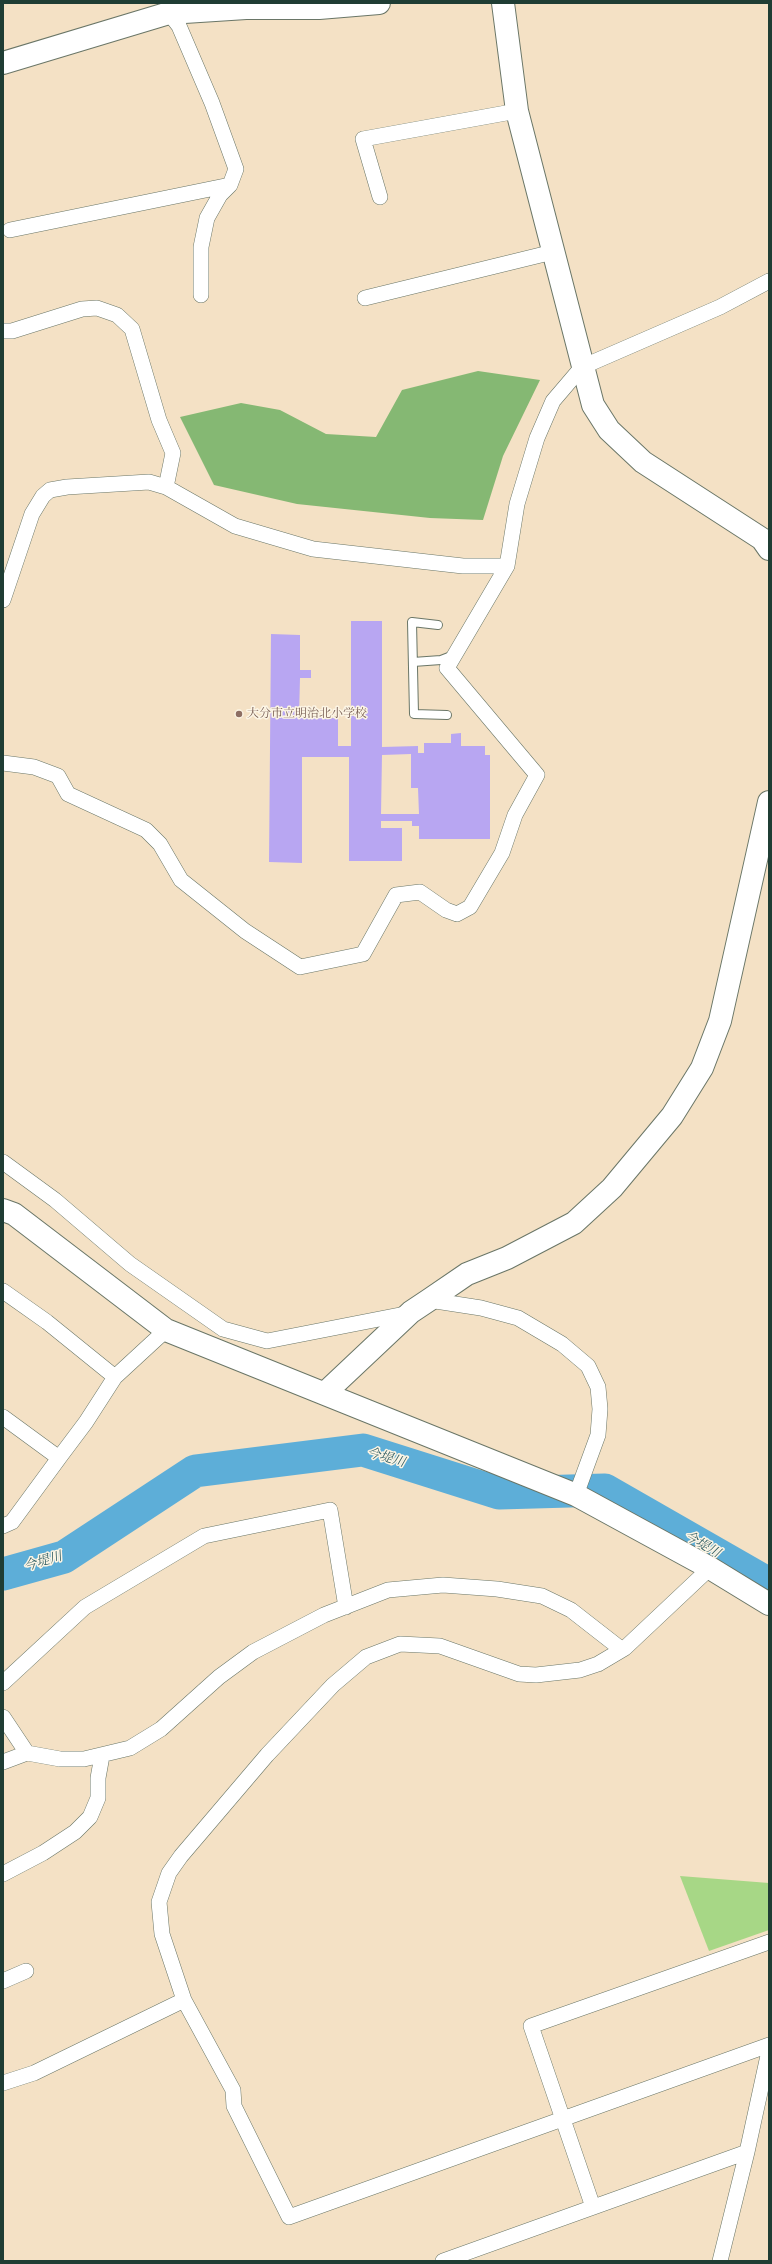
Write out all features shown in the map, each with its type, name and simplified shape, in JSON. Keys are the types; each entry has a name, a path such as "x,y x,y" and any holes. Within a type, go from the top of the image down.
{"street":[{"path":"3,62 169,13 247,6 319,8 379,3"},
{"path":"503,3 517,110 593,405 609,430 642,462 762,539 769,549"},
{"path":"169,13 179,26 212,103 236,169 230,185 220,195 207,218 201,247 201,295"},
{"path":"380,197 363,139 517,110"},
{"path":"10,230 230,185"},
{"path":"365,298 553,252"},
{"path":"3,763 34,767 58,776 68,794 146,830 160,844 181,880 245,931 300,967 363,954 396,895 420,892 446,910 457,914 470,907 502,853 515,815 537,775 447,668 507,566 517,504 537,438 553,401 582,367 720,307 769,281"},
{"path":"3,331 12,331 82,309 96,308 117,315 132,330 160,420 173,453 166,487"},
{"path":"3,600 32,514 43,496 50,490 66,487 149,482 166,487 235,526 312,549 463,566 507,566"},
{"path":"325,1393 411,1312 467,1274 507,1258 574,1223 612,1188 672,1116 702,1068 720,1021 764,849 769,802"},
{"path":"3,1162 55,1200 130,1264 223,1329 267,1341 411,1312"},
{"path":"3,1210 14,1214 166,1330 576,1495 710,1568 769,1604"},
{"path":"3,1291 47,1322 115,1377"},
{"path":"429,1300 481,1308 518,1318 562,1344 588,1366 598,1387 600,1409 598,1435 576,1495"},
{"path":"3,1526 12,1522 86,1422 115,1377 166,1330"},
{"path":"3,1418 59,1458"},
{"path":"3,1683 85,1607 204,1536 330,1510 346,1607"},
{"path":"710,1568 622,1649 598,1664 580,1670 536,1675 519,1674 440,1646 400,1644 366,1657 333,1685 267,1755 181,1856 169,1873 159,1902 162,1934 184,2000 233,2090 234,2106 289,2217 769,2045"},
{"path":"3,1762 27,1753 60,1759 84,1759 102,1756 130,1748 161,1730 219,1677 253,1652 324,1615 388,1590 443,1585 497,1589 542,1596 571,1610 622,1649"},
{"path":"3,1717 27,1753"},
{"path":"3,1874 76,1832 90,1818 98,1798 102,1756"},
{"path":"593,2207 531,2026 769,1942"},
{"path":"3,1981 26,1971"},
{"path":"3,2083 34,2073 184,2000"},
{"path":"720,2261 747,2152 769,2051"},
{"path":"443,2261 747,2152"}],"lane":[{"path":"438,625 412,622 414,714 447,715"},
{"path":"413,662 441,660 456,654"}],"green space":[{"path":"478,371 540,380 503,456 483,520 430,518 297,504 214,485 180,417 241,403 280,410 326,434 376,437 402,390"},
{"path":"680,1876 769,1883 769,1930 709,1951"}],"building":[{"path":"351,621 382,621 382,747 418,746 418,753 424,753 424,743 451,743 451,734 461,733 461,746 485,746 485,755 490,755 490,839 419,839 419,826 412,826 412,821 381,821 381,828 402,828 402,861 349,861 349,757 302,757 302,863 269,862 271,634 300,635 300,670 311,670 311,678 300,678 299,718 338,718 338,746 351,746","holes":["411,754 411,788 418,788 419,814 381,814 382,755"]}],"waterway":[{"name":"今堤川","path":"3,1574 64,1557 195,1471 363,1450 499,1493 605,1490 769,1584"}],"place":[{"name":"大分市立明治北小学校","path":"239,714"}]}
